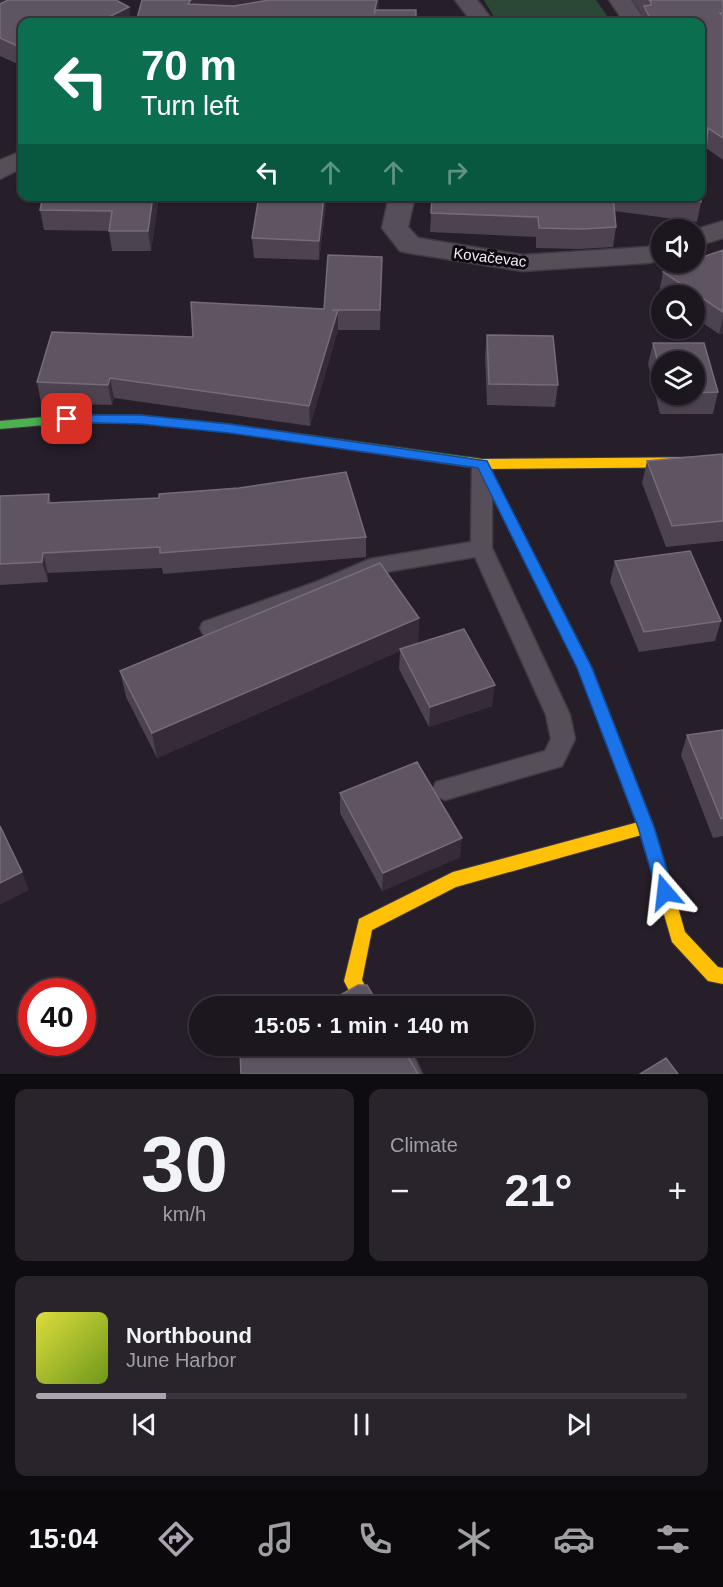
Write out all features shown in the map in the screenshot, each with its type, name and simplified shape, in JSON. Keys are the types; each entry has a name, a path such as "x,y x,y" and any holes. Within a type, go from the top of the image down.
{"street":[{"path":"466,0 480,18"},
{"path":"620,0 632,18"},
{"path":"0,171 18,160"},
{"name":"Kovačevac","path":"401,201 395,228 410,245 523,263 651,254"},
{"path":"705,235 723,229"},
{"path":"0,425 67,419 140,419 229,428 482,464 723,462"},
{"path":"482,464 585,668 646,827 678,936 714,975 723,976"},
{"path":"361,996 353,981 365,925 453,880 646,827"},
{"path":"390,1056 400,1074"}],"lane":[{"path":"445,789 553,759 563,739 558,715 481,548 482,464"},
{"path":"211,628 324,588 370,567 481,548"}],"green space":[{"path":"484,0 596,0 609,18 495,18"}],"building":[{"path":"8,0 116,0 129,7 107,18 18,18 18,46 0,38 0,4"},
{"path":"142,0 191,0 188,4 234,6 269,0 377,0 374,14 376,10 416,10 416,18 137,18"},
{"path":"649,0 723,0 723,13 720,13 723,16 723,138 708,128 705,160 705,18 650,18 644,6 651,5"},
{"path":"42,201 152,201 148,231 109,231 112,211 40,210"},
{"path":"258,201 323,201 319,241 252,238"},
{"path":"432,201 613,201 616,227 539,228 538,217 431,213"},
{"path":"723,250 723,312 705,300 705,285 682,285 664,273 705,273 705,256"},
{"path":"328,255 382,257 380,310 338,310 309,406 110,378 108,385 37,382 52,332 193,337 191,302 324,309"},
{"path":"487,335 553,336 558,385 489,384"},
{"path":"653,343 704,343 718,392 705,393 705,351 655,351"},
{"path":"722,454 723,521 672,526 647,461"},
{"path":"346,472 366,537 160,553 160,547 43,553 42,562 0,564 0,496 49,494 48,503 159,498 159,494 239,488"},
{"path":"690,551 721,621 644,632 615,561"},
{"path":"380,563 419,618 152,733 120,671"},
{"path":"464,629 495,685 430,707 400,649"},
{"path":"723,730 723,818 721,819 687,735"},
{"path":"417,762 462,838 383,873 340,793"},
{"path":"0,826 22,872 0,883"},
{"path":"358,985 367,985 373,996 339,996"},
{"path":"240,1056 408,1056 418,1074 241,1074"},
{"path":"666,1058 678,1074 640,1074"}],"traffic: fast":[{"path":"0,425 67,419 139,419 229,428 468,462"},
{"path":"482,464 585,668 646,827 667,897"}],"traffic: slow":[{"path":"468,462 482,464 723,462"},
{"path":"361,996 353,981 365,925 453,880 646,827"},
{"path":"667,897 678,936 714,975 723,976"}],"route":[{"path":"67,419 140,419 229,428 482,464 585,668 646,827 665,892"}]}
